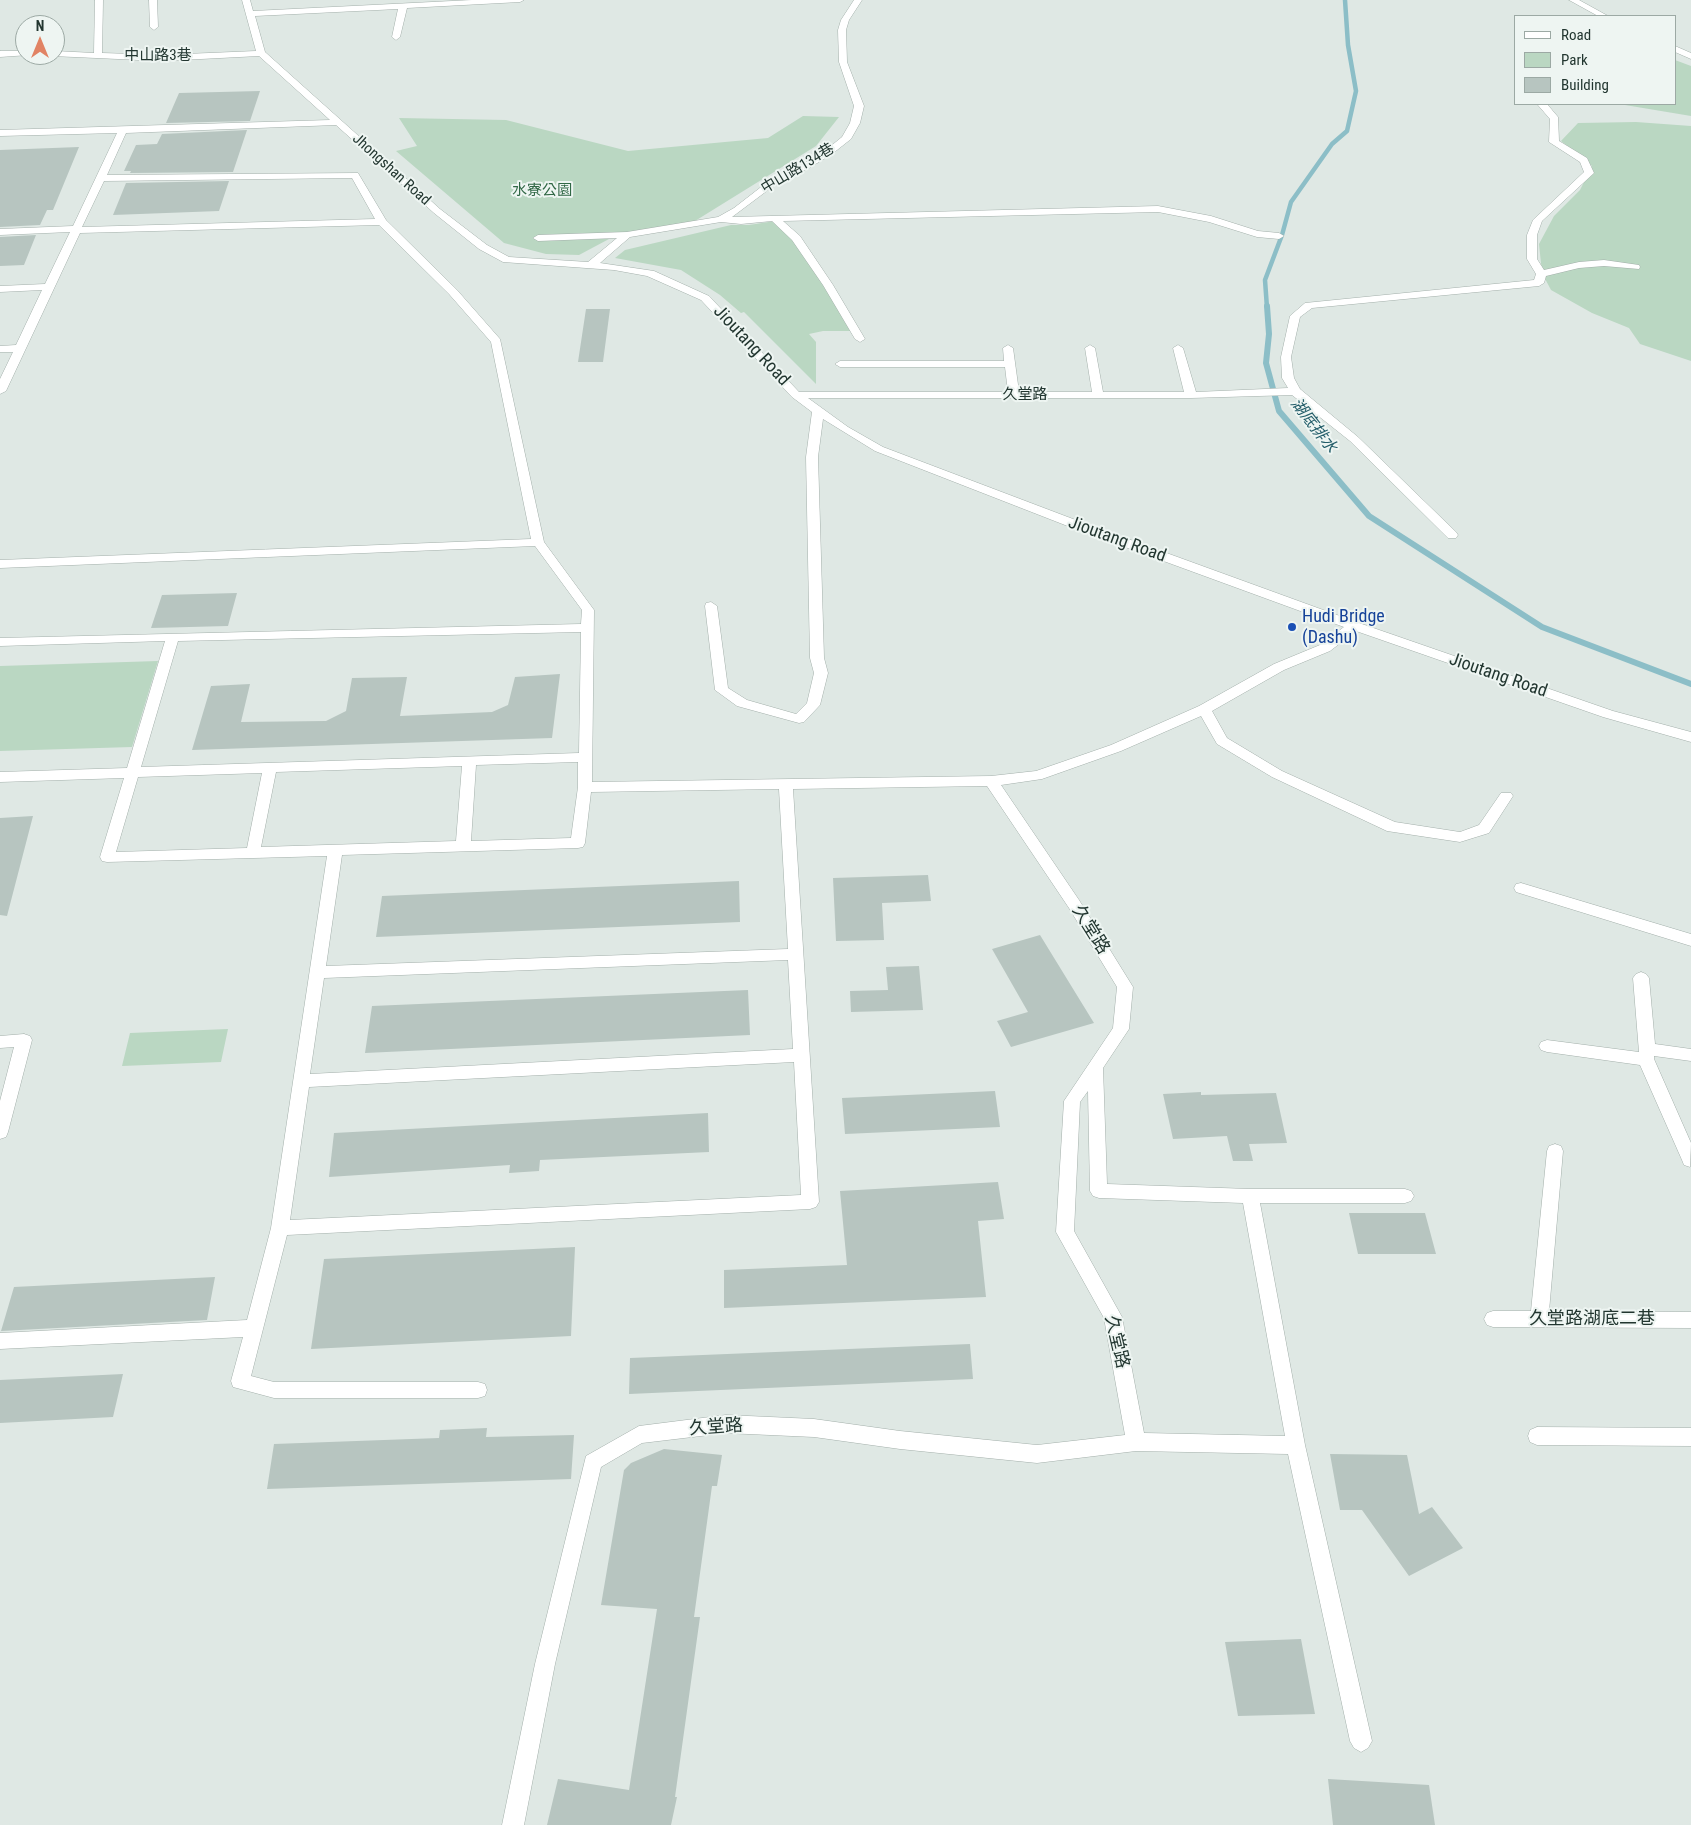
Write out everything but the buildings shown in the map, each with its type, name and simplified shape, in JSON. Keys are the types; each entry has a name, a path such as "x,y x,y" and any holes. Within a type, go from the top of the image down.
{"street":[{"path":"153,0 154,27"},
{"path":"246,0 261,53"},
{"path":"249,14 520,0"},
{"name":"中山路134巷","path":"590,266 628,235 721,218 737,210 777,179 806,166 846,139 855,123 859,106 843,62 842,30 845,20 858,0"},
{"path":"1573,0 1602,15"},
{"path":"98,55 101,1"},
{"path":"396,37 403,6"},
{"path":"1676,49 1691,56"},
{"name":"中山路3巷","path":"65,54 162,58 261,53"},
{"name":"Jhongshan Road","path":"261,53 437,211 483,248 507,260 590,266"},
{"path":"0,54 15,54"},
{"path":"1452,535 1354,439 1295,391 1288,378 1286,357 1295,316 1309,305 1539,283 1541,274 1532,259 1532,235 1538,220 1589,173 1584,160 1554,142 1555,119 1543,105"},
{"path":"0,133 338,122"},
{"path":"0,390 123,130"},
{"path":"100,178 355,175 382,222 453,292 496,341 538,542 588,610 585,787 578,843 107,857 173,637"},
{"path":"721,218 741,221 774,218 1158,209 1211,218 1257,234 1279,236"},
{"path":"774,218 796,238 828,285 860,339"},
{"path":"0,232 382,222"},
{"path":"538,238 628,235"},
{"path":"1541,274 1579,265 1604,263 1635,267"},
{"name":"Jioutang Road","path":"590,266 614,267 650,273 705,298 796,395 844,430 879,449 1069,522 1354,626 1608,714 1691,737"},
{"path":"0,289 49,288"},
{"path":"0,349 20,348"},
{"path":"1008,348 1014,395"},
{"path":"1090,348 1098,395"},
{"path":"1178,348 1191,395"},
{"path":"840,364 1010,364"},
{"name":"久堂路","path":"796,395 1191,395 1295,391"},
{"path":"711,606 722,690 742,703 799,719 813,705 821,673 817,658 812,457 818,412"},
{"path":"0,564 538,542"},
{"path":"585,787 991,782 1037,776 1116,748 1204,709 1279,667 1325,648 1354,626"},
{"path":"0,642 588,628"},
{"path":"1204,709 1222,741 1277,774 1392,827 1460,837 1484,829 1506,796"},
{"path":"0,777 586,757"},
{"path":"463,846 469,760"},
{"path":"253,853 270,767"},
{"name":"久堂路","path":"513,1825 545,1664 593,1462 639,1435 726,1424 814,1428 900,1440 1037,1454 1136,1442 1113,1317 1065,1232 1072,1101 1121,1029 1125,987 1074,904 991,782"},
{"path":"280,1228 810,1202 786,784"},
{"path":"335,850 280,1228 240,1381 274,1390 478,1390"},
{"path":"1521,888 1691,940"},
{"path":"317,972 796,954"},
{"path":"1641,978 1646,1054 1690,1160"},
{"path":"0,1042 24,1040 0,1132"},
{"path":"1548,1046 1646,1054 1691,1055"},
{"path":"301,1081 802,1055"},
{"path":"1095,1067 1099,1191 1250,1196 1405,1196"},
{"path":"1539,1319 1555,1150"},
{"path":"1250,1196 1296,1445 1361,1740"},
{"name":"久堂路湖底二巷","path":"1493,1319 1691,1320"},
{"path":"0,1341 254,1328"},
{"path":"1537,1436 1691,1436"},
{"path":"1136,1442 1296,1445"}],"green space":[{"path":"1676,60 1691,66 1691,116 1625,105 1676,105"},
{"name":"水寮公園","path":"803,116 839,117 816,146 695,221 609,239 579,255 546,254 504,243 396,151 417,146 399,118 506,120 628,151 768,138"},
{"path":"1636,122 1691,126 1691,361 1640,344 1629,328 1592,313 1551,290 1542,273 1539,244 1554,216 1580,190 1592,166 1561,141 1578,123"},
{"path":"775,221 795,241 853,331 823,331 809,334 816,342 816,384 744,312 741,313 720,295 681,270 615,258 625,250 731,225 749,225"},
{"path":"158,661 132,747 0,751 0,666"},
{"path":"228,1029 221,1062 122,1066 130,1033"}],"waterway":[{"name":"湖底排水","path":"1267,308 1265,280 1282,235 1291,202 1332,144 1347,131 1356,91 1348,45 1345,0"},
{"name":"湖底排水","path":"1267,306 1269,334 1266,363 1279,411 1369,516 1542,627 1691,684"}],"place":[{"name":"Hudi Bridge (Dashu)","path":"1292,627"}]}
